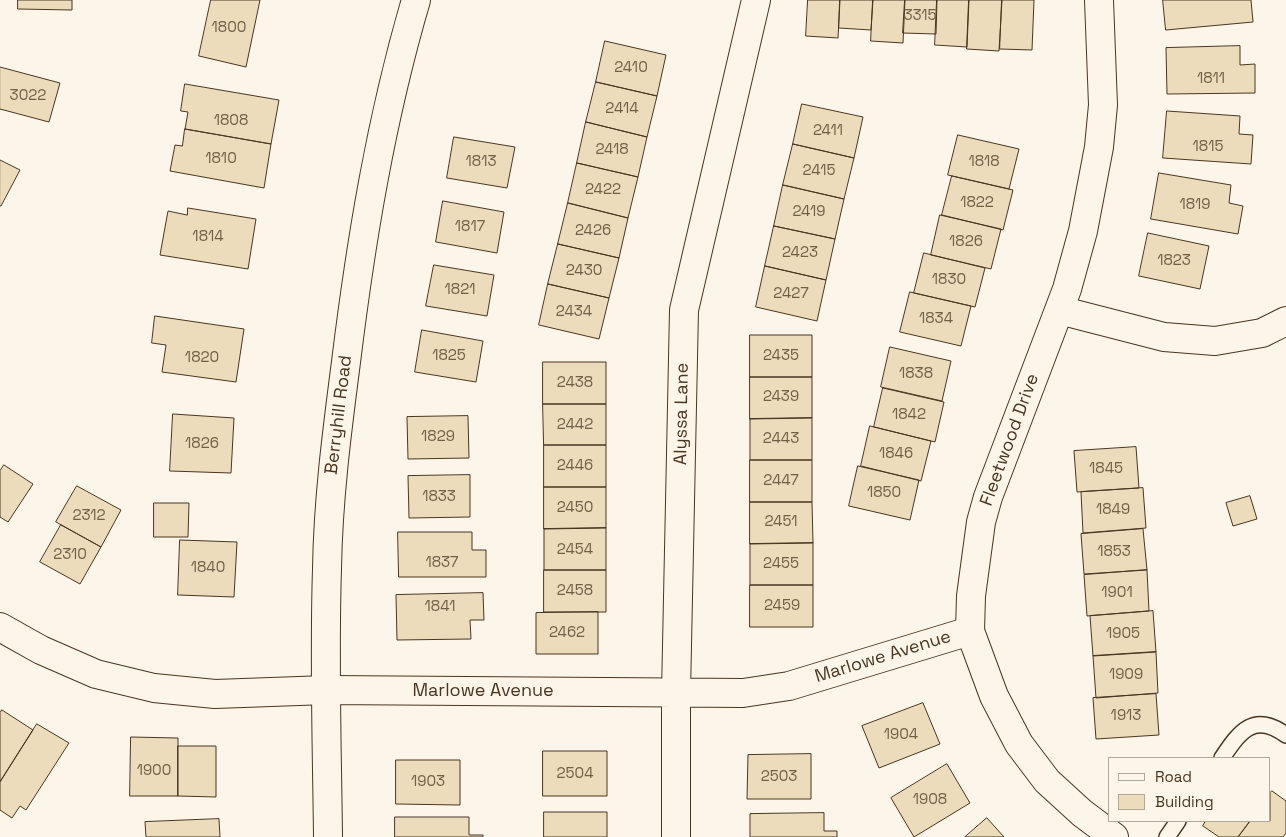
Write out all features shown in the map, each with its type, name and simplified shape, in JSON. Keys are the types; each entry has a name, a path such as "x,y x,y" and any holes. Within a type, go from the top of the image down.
{"street":[{"name":"Berryhill Road","path":"328,837 327,569 331,480 356,283 374,168 403,44 416,0"},
{"name":"Alyssa Lane","path":"676,837 676,693 684,310 756,0"},
{"name":"Fleetwood Drive","path":"1099,0 1103,105 1099,147 1083,230 1067,288 980,522 971,596 970,631 994,696 1018,744 1048,781 1082,813 1114,837"},
{"path":"1059,310 1164,337 1215,341 1262,333 1286,321"},
{"name":"Marlowe Avenue","path":"0,627 41,650 96,674 154,688 215,694 327,690 742,692 789,686 970,631"}],"lane":[{"path":"1223,757 1239,733 1247,728 1258,725 1271,726 1286,735"},
{"path":"1167,837 1177,822"}],"building":[{"path":"18,0 72,0 72,10 18,9"},
{"path":"211,0 260,0 246,67 199,56"},
{"path":"808,0 840,0 838,38 806,36"},
{"path":"840,0 873,0 871,30 839,28"},
{"path":"873,0 905,0 903,43 871,41"},
{"path":"905,0 937,0 936,34 903,33"},
{"path":"937,0 969,0 967,47 935,45"},
{"path":"969,0 1002,0 999,51 967,49"},
{"path":"1002,0 1034,0 1032,50 1000,49"},
{"path":"1163,0 1251,0 1253,22 1166,30"},
{"path":"605,41 666,55 657,96 596,82"},
{"path":"1240,46 1240,65 1255,64 1255,93 1167,94 1166,48"},
{"path":"0,67 60,83 49,122 0,109"},
{"path":"596,82 657,96 647,137 586,122"},
{"path":"185,84 279,100 271,144 185,129 188,112 181,111"},
{"path":"802,104 863,117 854,158 793,144"},
{"path":"1167,111 1240,116 1239,134 1253,135 1251,164 1163,158"},
{"path":"586,122 647,137 638,177 577,163"},
{"path":"185,129 271,144 264,188 170,171 175,145 182,146"},
{"path":"958,135 1019,149 1009,189 948,175"},
{"path":"454,137 515,147 507,188 447,178"},
{"path":"793,144 854,158 844,199 783,185"},
{"path":"0,160 20,170 1,206 0,206"},
{"path":"577,163 638,177 628,218 568,203"},
{"path":"1159,173 1231,185 1229,203 1243,206 1238,234 1151,219"},
{"path":"952,176 1013,190 1003,230 942,215"},
{"path":"783,185 844,199 835,239 774,226"},
{"path":"443,201 504,212 497,253 436,242"},
{"path":"568,203 628,218 619,258 558,244"},
{"path":"188,208 256,219 248,269 160,255 168,211 187,215"},
{"path":"940,215 1001,229 991,269 931,255"},
{"path":"774,226 835,239 826,280 765,266"},
{"path":"1148,233 1209,246 1200,289 1139,276"},
{"path":"558,244 619,258 609,298 548,284"},
{"path":"924,253 985,268 975,307 914,293"},
{"path":"434,265 494,275 487,316 426,306"},
{"path":"765,266 826,280 817,321 756,307"},
{"path":"548,284 609,298 599,339 539,325"},
{"path":"910,292 971,306 961,346 900,332"},
{"path":"155,316 244,329 236,382 162,372 166,345 152,343"},
{"path":"422,330 483,341 476,382 415,372"},
{"path":"750,335 812,335 812,377 750,377"},
{"path":"890,347 951,361 942,401 881,387"},
{"path":"543,362 606,362 606,404 543,404"},
{"path":"750,377 812,377 812,418 750,419"},
{"path":"883,388 944,402 935,442 874,427"},
{"path":"543,404 606,404 606,445 544,445"},
{"path":"173,414 234,418 231,473 170,471"},
{"path":"468,416 469,458 408,459 407,417"},
{"path":"812,418 812,460 750,460 750,419"},
{"path":"870,426 931,441 921,481 861,466"},
{"path":"544,445 606,445 606,487 544,487"},
{"path":"1136,447 1139,488 1077,492 1074,451"},
{"path":"750,460 812,460 812,502 750,502"},
{"path":"4,465 33,484 8,522 0,517 0,471"},
{"path":"858,466 919,480 910,520 849,506"},
{"path":"470,475 470,517 409,518 408,476"},
{"path":"77,486 121,510 101,547 56,522"},
{"path":"544,487 606,487 606,528 544,529"},
{"path":"1143,488 1146,528 1083,533 1081,492"},
{"path":"1250,496 1257,519 1233,526 1226,503"},
{"path":"750,502 812,502 813,543 750,544"},
{"path":"154,503 189,503 188,537 154,537"},
{"path":"61,525 101,547 80,584 40,562"},
{"path":"606,528 606,570 544,570 544,529"},
{"path":"1143,529 1147,570 1084,574 1081,534"},
{"path":"398,532 472,532 472,550 486,550 486,577 399,577"},
{"path":"180,540 237,542 234,597 178,595"},
{"path":"813,543 813,585 750,585 750,544"},
{"path":"544,570 606,570 606,612 544,612"},
{"path":"1147,570 1149,611 1087,616 1084,575"},
{"path":"750,585 813,585 813,627 750,627"},
{"path":"483,593 484,620 470,620 471,639 397,640 396,595"},
{"path":"1153,611 1156,652 1093,656 1090,616"},
{"path":"598,612 598,654 536,654 536,613"},
{"path":"1156,652 1158,693 1096,698 1093,656"},
{"path":"1156,694 1159,735 1096,739 1093,698"},
{"path":"923,703 940,744 879,768 862,726"},
{"path":"2,710 33,730 0,782 0,713"},
{"path":"37,724 69,743 26,810 20,806 12,818 0,810 0,782"},
{"path":"131,737 178,738 178,796 130,796"},
{"path":"178,746 216,746 216,797 178,796"},
{"path":"543,751 607,751 607,796 543,796"},
{"path":"811,754 811,799 747,799 748,755"},
{"path":"396,760 460,760 460,805 396,804"},
{"path":"947,764 970,803 914,837 891,798"},
{"path":"1271,792 1286,801 1286,833 1283,837 1238,837 1249,822 1271,822"},
{"path":"544,812 607,812 607,837 544,837"},
{"path":"824,813 824,831 837,831 837,837 750,837 750,814"},
{"path":"395,817 469,817 469,835 483,835 483,837 395,837"},
{"path":"987,818 1004,837 965,837"},
{"path":"219,819 220,837 146,837 145,822"},
{"path":"1205,822 1249,822 1238,837 1219,837 1203,826"}]}
